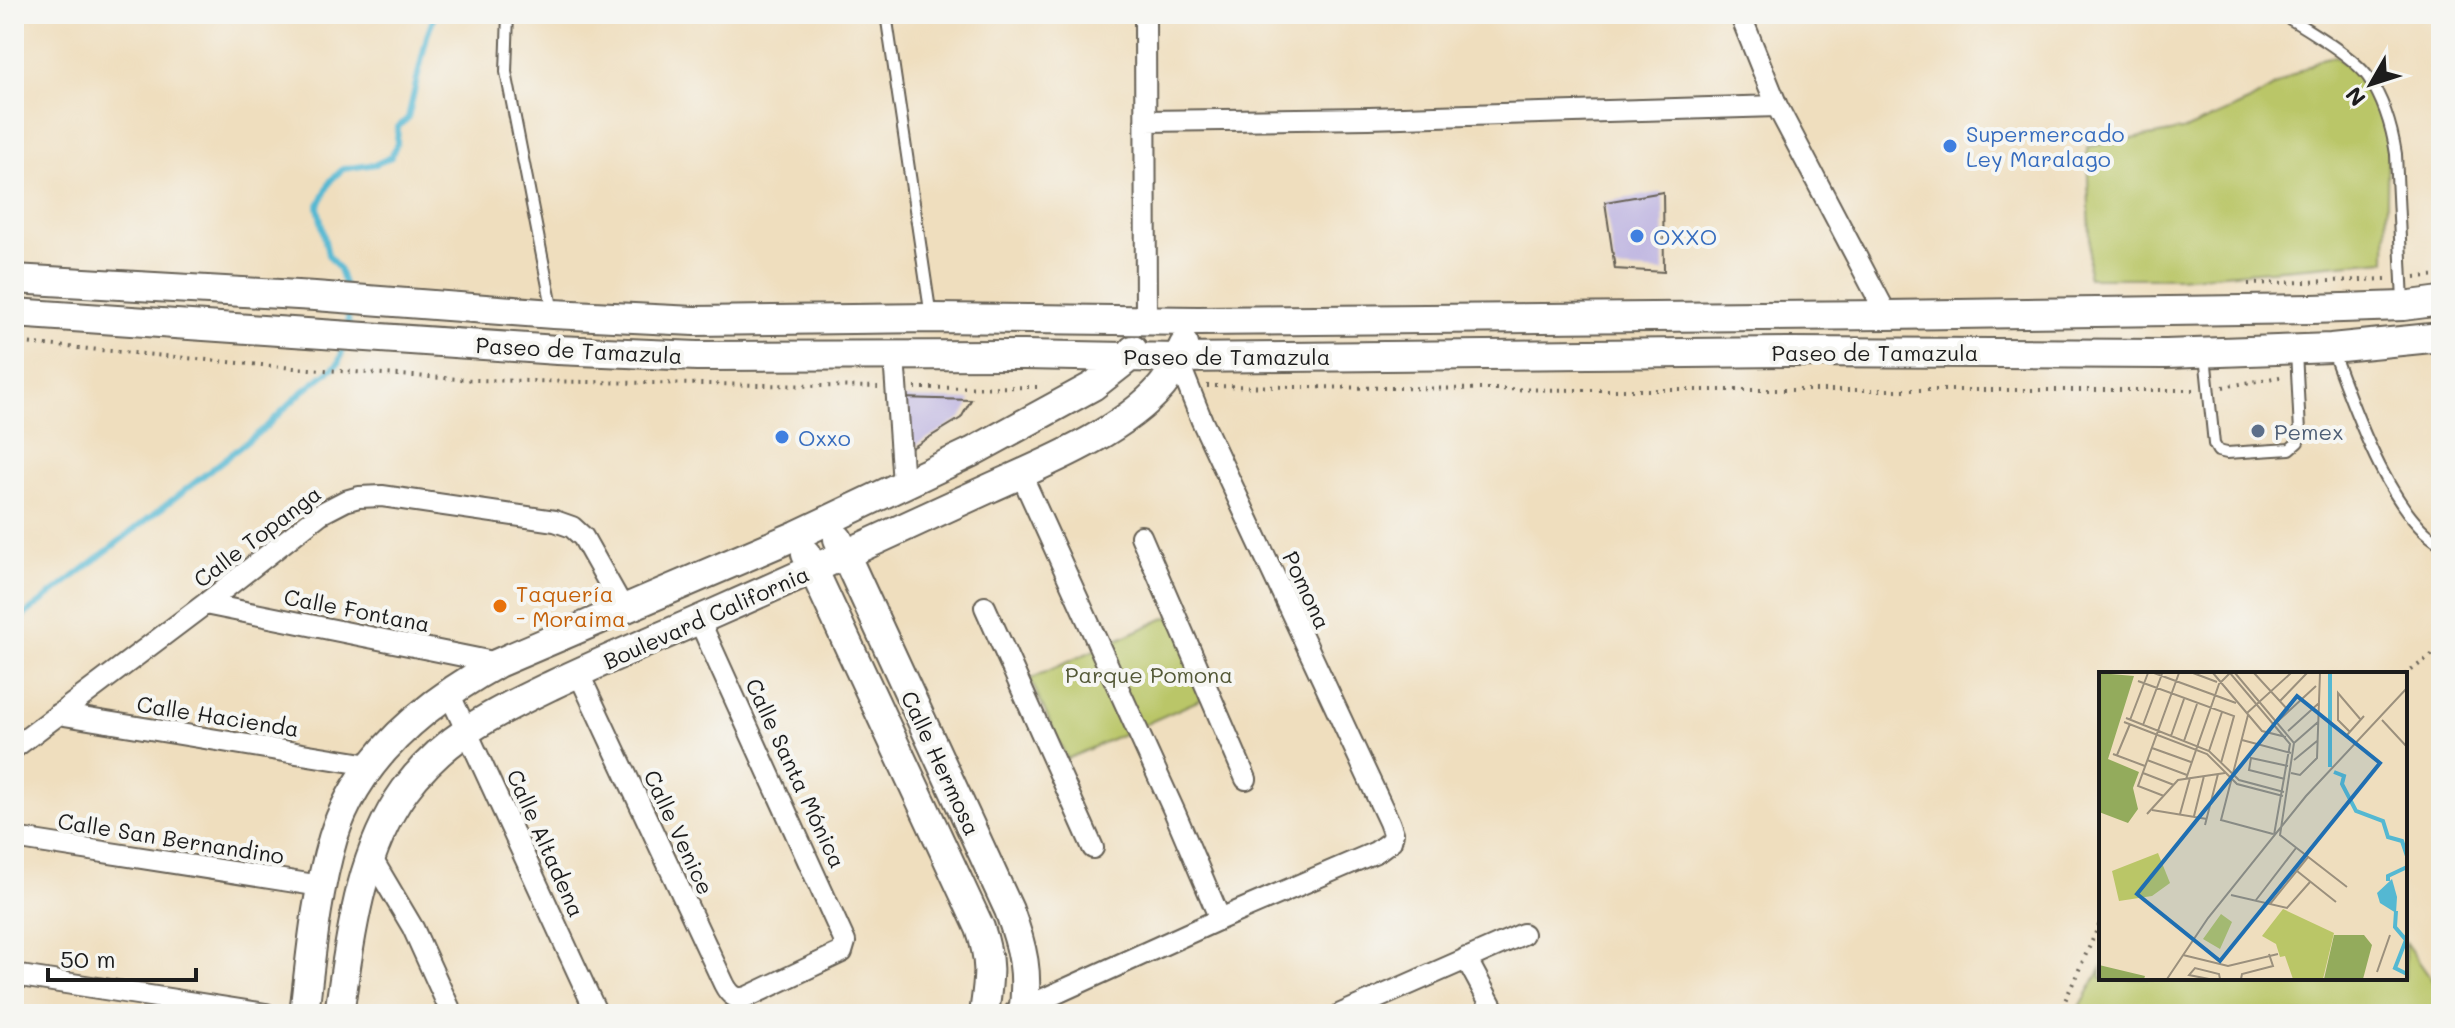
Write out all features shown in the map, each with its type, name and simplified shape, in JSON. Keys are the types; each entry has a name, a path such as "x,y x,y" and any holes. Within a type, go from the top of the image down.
{"main road":[{"name":"Paseo de Tamazula","path":"14,279 694,321 931,318 1198,321 2312,309 2402,292 2441,301"},
{"path":"2205,353 2228,334 2312,309"},
{"name":"Paseo de Tamazula","path":"14,313 557,350 697,356 1177,358 1786,352 2205,353 2331,348 2441,337"},
{"path":"1784,316 1786,352"},
{"name":"Boulevard California","path":"304,1014 321,886 343,811 370,765 421,713 498,663 797,535 972,452 1093,386 1130,357 1146,320"},
{"name":"Boulevard California","path":"339,1014 352,930 371,857 402,793 442,747 468,728 578,672 814,569 1077,448 1128,416 1162,387 1198,321"},
{"name":"Calle Hermosa","path":"828,520 1009,910 1022,946 1027,978 1019,1012"},
{"name":"Calle Hermosa","path":"797,535 980,928 988,953 989,979 984,1014"}],"street":[{"path":"1145,14 1146,320"},
{"path":"1740,14 1777,106 1887,315"},
{"path":"1145,121 1777,106"},
{"path":"894,356 903,484"},
{"name":"Pomona","path":"1177,358 1202,421 1393,833 1391,841 1376,852 1220,919"},
{"path":"1019,1012 1220,919 1021,474"},
{"name":"Calle Topanga","path":"14,748 320,514 359,497 382,496 555,521 572,527 583,537 623,608"},
{"path":"1141,536 1246,779"},
{"name":"Calle Fontana","path":"205,604 498,663"},
{"path":"985,607 1093,848"},
{"name":"Calle Santa Mónica","path":"699,620 844,936 845,947 838,954 747,997"},
{"name":"Calle Venice","path":"578,672 724,984 735,997 747,997"},
{"name":"Calle Altadena","path":"449,693 468,728 597,1014"},
{"name":"Calle Hacienda","path":"58,714 370,765"},
{"name":"Calle San Bernandino","path":"14,838 321,886"},
{"path":"371,857 413,928 452,1014"},
{"path":"1341,1014 1523,934"},
{"path":"1466,958 1496,1014"},
{"path":"14,975 161,1007 266,1014"}],"lane":[{"path":"508,14 506,72 553,314"},
{"path":"886,14 931,318"},
{"path":"2282,14 2347,56 2368,78 2380,102 2396,154 2402,292"},
{"path":"2331,348 2374,452 2400,503 2426,534 2441,544"},
{"path":"2205,353 2214,444 2218,451 2227,453 2290,449 2298,442 2296,350"}],"path":[{"path":"2246,284 2402,292 2441,275"},
{"path":"2407,674 2441,648"},
{"path":"2059,1014 2099,925"}],"green space":[{"path":"2335,56 2361,76 2388,132 2386,260 2178,278 2088,278 2087,147 2187,129 2248,102 2320,59"},
{"name":"Parque Pomona","path":"1174,614 1209,696 1067,759 1030,679"},
{"path":"2407,945 2441,993 2441,1014 2076,1014 2099,973 2099,980 2407,980"}],"building":[{"name":"OXXO","path":"1663,192 1664,272 1615,269 1605,202"},
{"name":"OXXO","path":"901,398 971,400 961,418 905,452"}],"waterway":[{"path":"346,290 339,269 328,255 318,207 331,180 343,169 376,164 391,157 397,143 398,127 408,118 435,14"},
{"path":"347,305 349,330"},
{"path":"14,623 266,427 301,393 338,364 345,344"}],"place":[{"name":"Supermercado Ley Maralago","path":"1950,146"},
{"name":"OXXO","path":"1637,236"},
{"name":"Pemex","path":"2258,431"},
{"name":"Oxxo","path":"782,437"},
{"name":"Taquería - Moraima","path":"500,606"}]}
